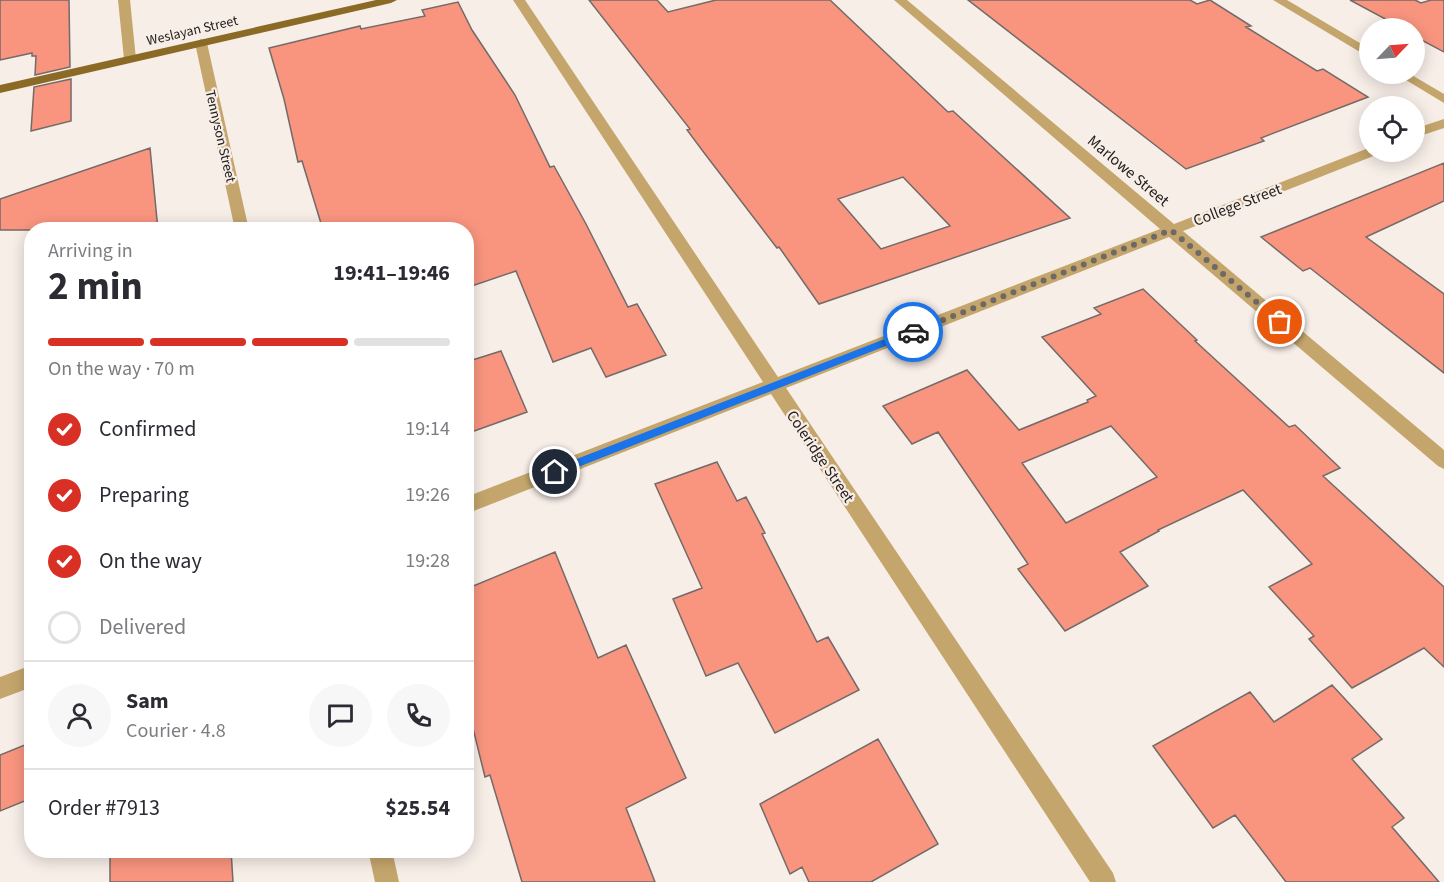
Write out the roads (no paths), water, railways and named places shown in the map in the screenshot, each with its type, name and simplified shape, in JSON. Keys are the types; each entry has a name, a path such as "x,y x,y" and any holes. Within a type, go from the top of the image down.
{"main road":[{"name":"Weslayan Street","path":"0,89 392,0"}],"street":[{"path":"124,0 130,59"},
{"name":"Coleridge Street","path":"519,0 1104,882"},
{"name":"Marlowe Street","path":"900,0 1444,461"},
{"path":"1279,0 1359,47"},
{"name":"Tennyson Street","path":"201,44 240,222"},
{"path":"1419,84 1444,99"},
{"path":"1425,130 1444,123"},
{"name":"College Street","path":"474,503 1359,157"},
{"path":"0,688 24,679"},
{"path":"382,858 387,882"}]}
